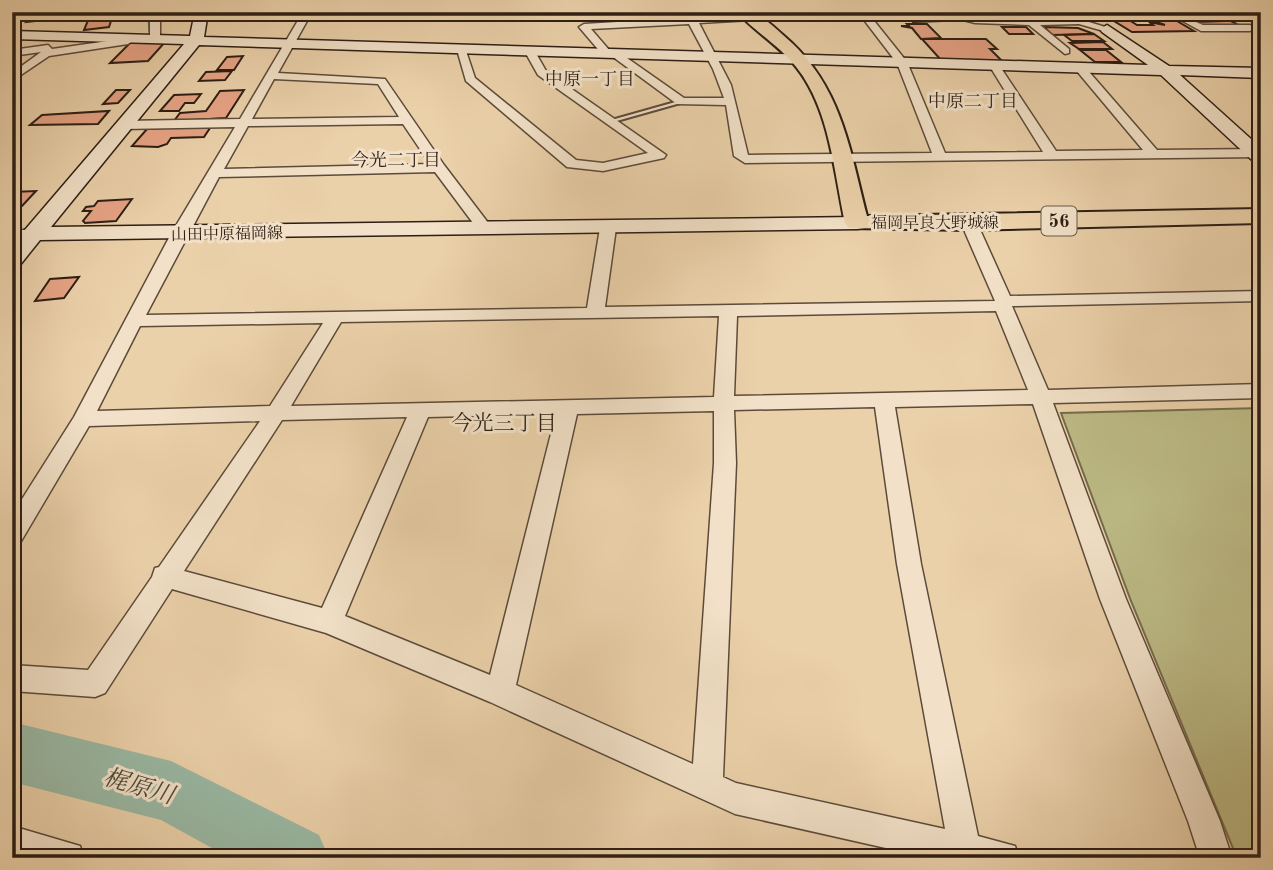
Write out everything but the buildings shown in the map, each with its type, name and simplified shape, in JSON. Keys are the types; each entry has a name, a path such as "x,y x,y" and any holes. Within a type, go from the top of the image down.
{"main road":[{"name":"福岡早良大野城線","path":"746,14 800,59 826,101 857,223 1261,216"}],"street":[{"path":"12,26 20,12"},
{"path":"155,12 156,39"},
{"path":"12,260 23,235 123,125 196,39 202,12"},
{"path":"12,536 83,419 179,234 217,173 308,12"},
{"path":"731,101 681,102 609,52 584,27 746,14 835,12"},
{"path":"862,12 902,62 941,158"},
{"path":"954,12 958,17 976,20 1070,21 1081,20 1084,13 1165,70 1259,154"},
{"path":"1250,28 1201,28 1184,19 1228,16 1250,28 1261,34"},
{"path":"692,20 715,56 737,119 741,156 745,159 1259,154"},
{"path":"1030,20 1065,51"},
{"path":"1070,21 1107,29"},
{"path":"12,34 1260,74"},
{"path":"12,53 115,38"},
{"path":"12,78 46,53 124,42 132,38"},
{"path":"460,48 470,79 572,164 603,167 659,155 542,73 529,50"},
{"path":"993,65 1052,156"},
{"path":"1080,68 1153,154"},
{"path":"272,76 381,81 439,168 484,228"},
{"path":"123,125 408,120"},
{"path":"217,173 439,168"},
{"name":"山田中原福岡線","path":"23,235 857,223"},
{"path":"968,223 1004,303 1041,397 1113,599 1204,821 1216,858"},
{"path":"595,313 608,228"},
{"path":"136,321 728,311 1261,296"},
{"path":"707,787 725,463 724,404 728,311"},
{"path":"12,678 95,684 164,576 275,413 335,317"},
{"path":"83,419 1261,391"},
{"path":"884,400 909,564 965,850"},
{"path":"500,692 568,408"},
{"path":"329,622 420,411"},
{"path":"164,576 329,622 500,692 735,798 1003,858"},
{"path":"12,842 68,858"}],"lane":[{"path":"611,121 681,102"}],"shaded area":[{"path":"1261,408 1261,858 1237,858 1131,601 1061,413"}],"waterway":[{"path":"149,12 150,31"},
{"name":"梶原川","path":"12,752 171,792 296,858"}],"district":[{"name":"中原一丁目","path":"590,79"},
{"name":"中原二丁目","path":"973,101"},
{"name":"今光二丁目","path":"396,160"},
{"name":"今光三丁目","path":"504,423"}]}
